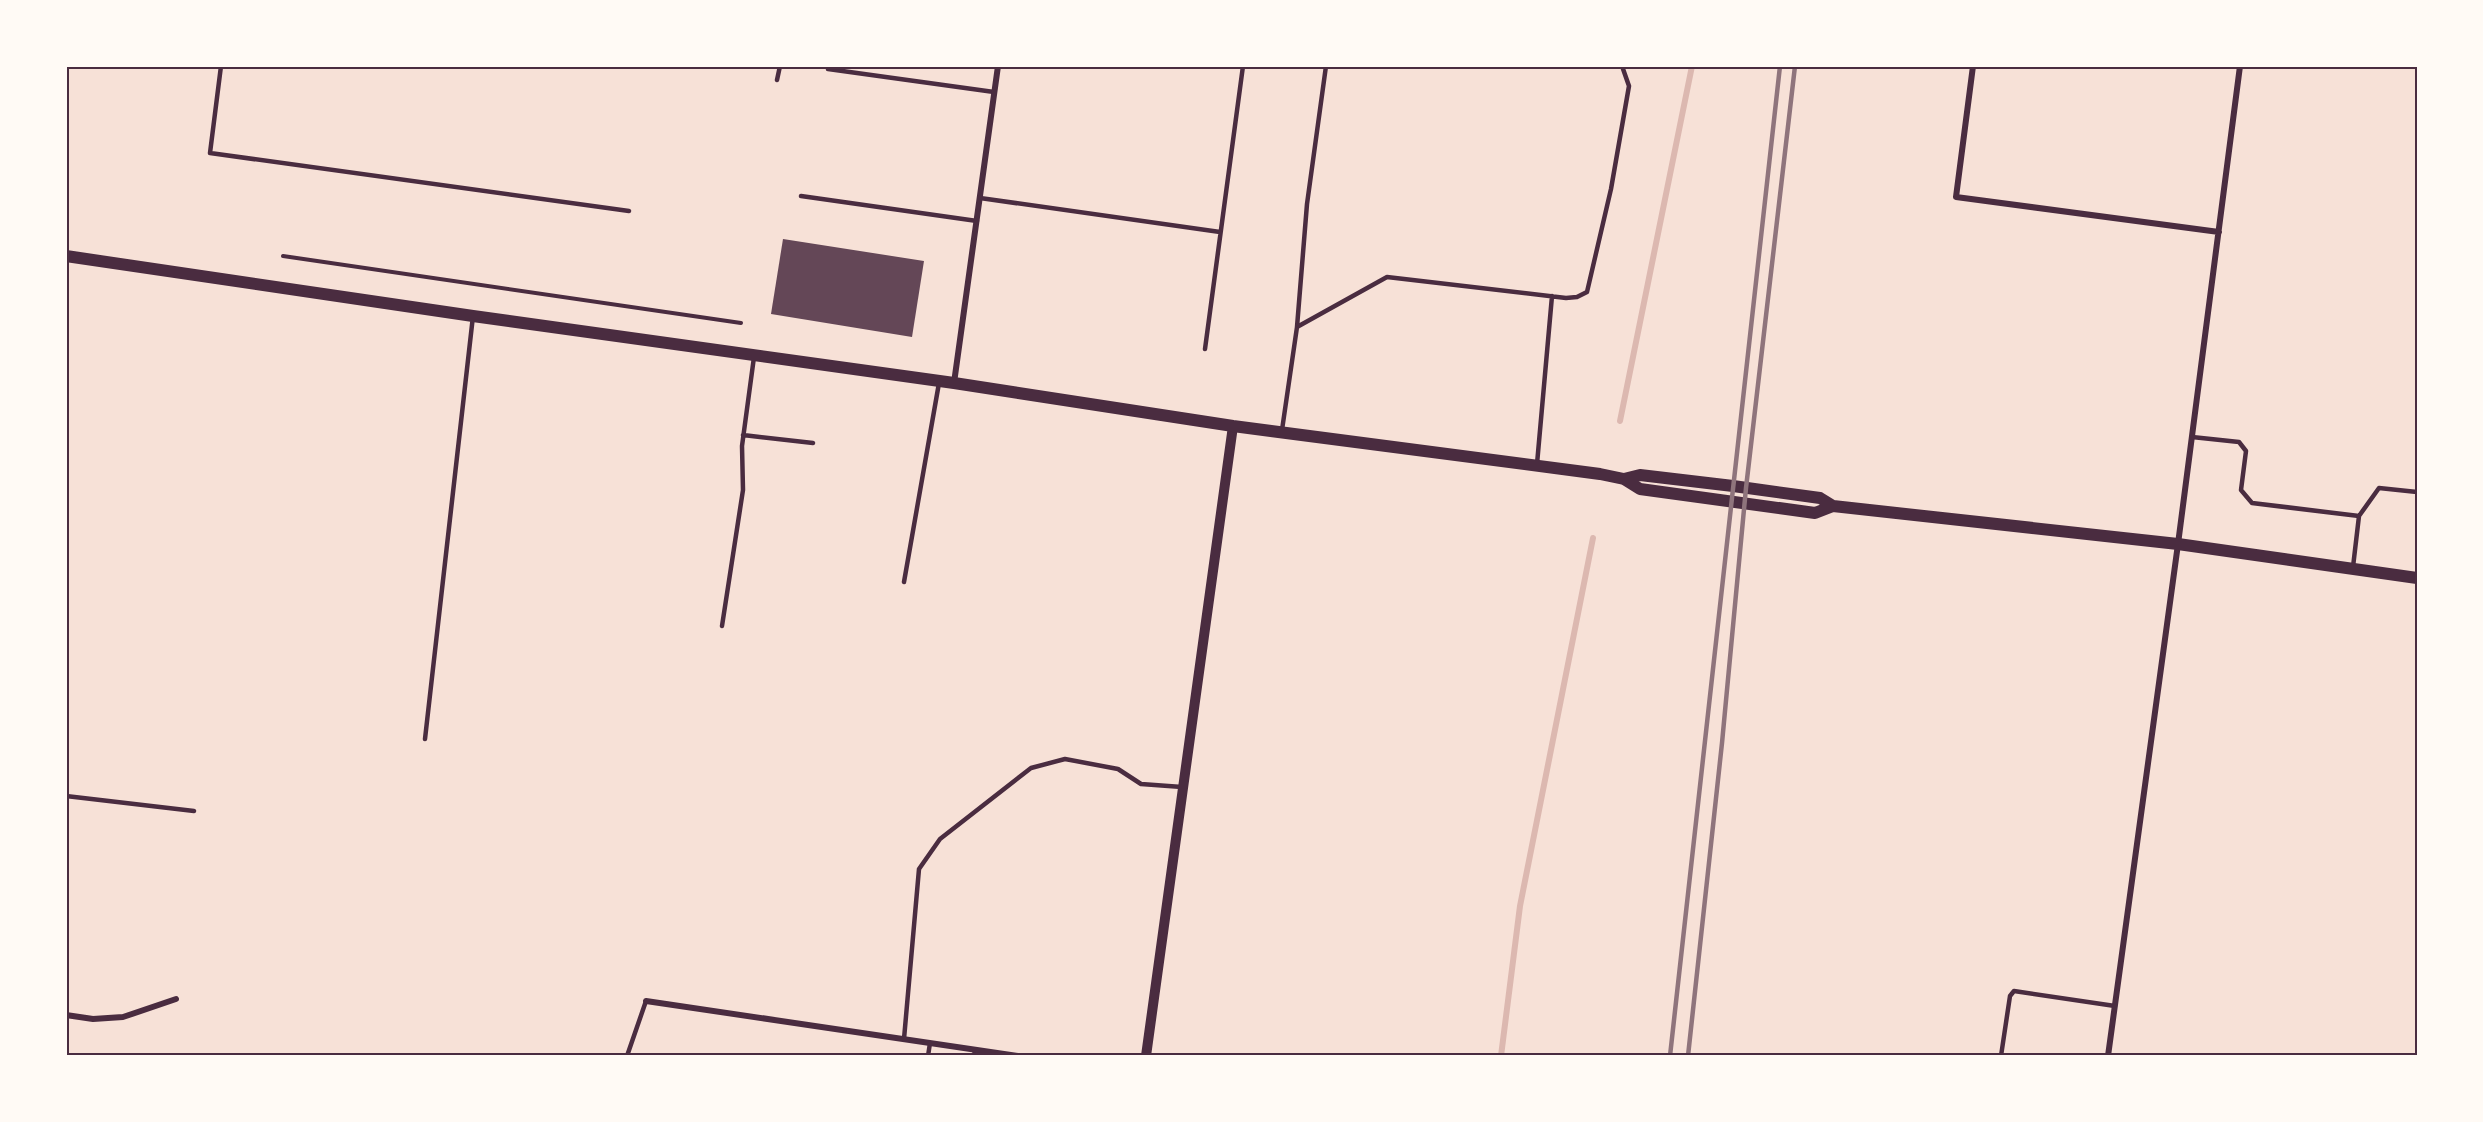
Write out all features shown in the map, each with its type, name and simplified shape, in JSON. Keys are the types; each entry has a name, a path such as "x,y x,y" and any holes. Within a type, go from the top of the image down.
{"main road":[{"path":"66,256 954,383 1282,433 1624,479 1640,475 1733,486 1820,498 1833,506 2178,544 2417,578"}],"street":[{"path":"954,383 998,66"},
{"path":"1973,66 1956,197 2219,232"},
{"path":"2108,1056 2240,66"},
{"path":"1146,1056 1233,426"},
{"path":"66,1015 93,1019 123,1017 176,999"},
{"path":"646,1001 930,1043 975,1053 1018,1056"}],"lane":[{"path":"221,66 210,153 629,211"},
{"path":"777,80 780,66"},
{"path":"1205,349 1243,66"},
{"path":"1282,433 1297,327 1307,204 1326,66"},
{"path":"1297,327 1387,277 1552,296 1577,297 1587,292 1611,189 1629,86 1622,66"},
{"path":"828,69 994,93"},
{"path":"801,196 976,221"},
{"path":"980,198 1220,232"},
{"path":"1537,466 1552,296"},
{"path":"425,739 473,316"},
{"path":"722,626 743,490 743,435 754,355"},
{"path":"904,582 939,381"},
{"path":"743,435 813,443"},
{"path":"2192,437 2240,442 2246,451 2241,490 2252,503 2359,516"},
{"path":"2352,568 2359,516 2379,488 2417,492"},
{"path":"904,1039 919,869 940,839 1031,768 1065,759 1118,769 1141,784 1183,787"},
{"path":"66,796 194,811"},
{"path":"2001,1056 2010,996 2014,991 2115,1006"},
{"path":"627,1056 646,1001"},
{"path":"928,1056 930,1043"}],"path":[{"path":"283,256 741,323"}],"building":[{"path":"783,239 924,261 912,337 771,314"}],"waterway":[{"path":"1620,421 1692,66"},
{"path":"1501,1056 1520,906 1593,538"}],"railway":[{"path":"1670,1056 1780,66"},
{"path":"1688,1056 1722,743 1746,488 1795,66"}]}
